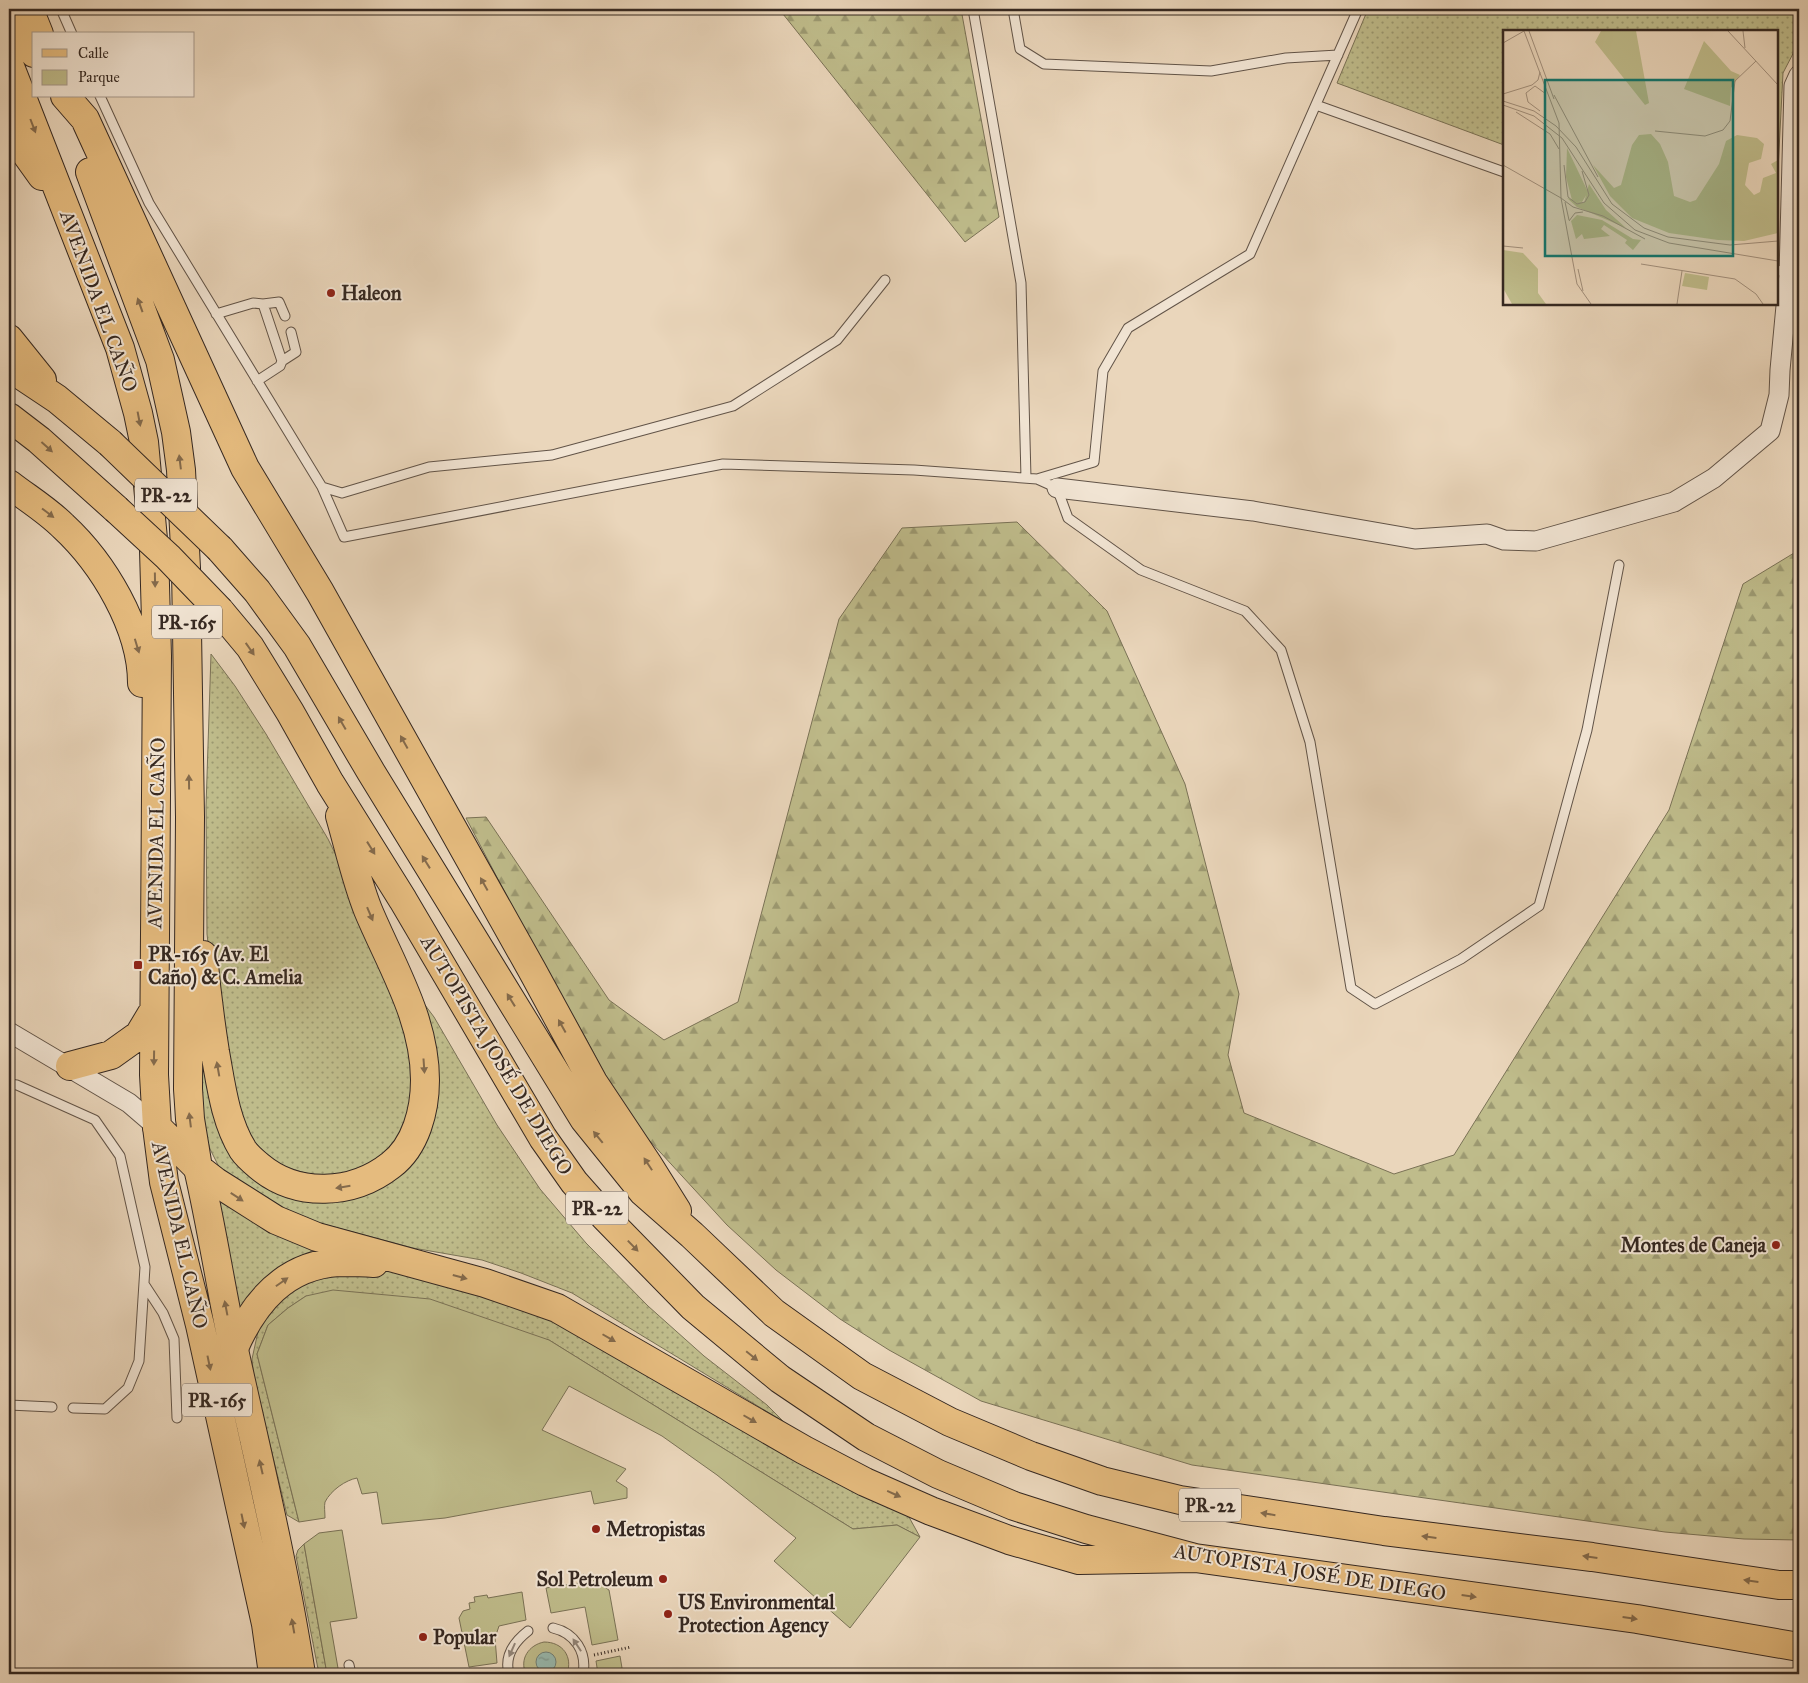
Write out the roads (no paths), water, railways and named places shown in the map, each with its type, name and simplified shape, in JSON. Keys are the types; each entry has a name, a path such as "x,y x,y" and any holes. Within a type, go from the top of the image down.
{"main road":[{"path":"29,9 38,32"},
{"path":"9,26 18,31 32,51"},
{"name":"AVENIDA EL CAÑO","path":"9,64 120,348 144,442 154,550 157,656 154,1010 154,1076 157,1127 164,1182 200,1324 266,1624 273,1674"},
{"name":"AVENIDA EL CAÑO","path":"65,98 160,360 176,432 181,470 185,538 190,817 188,1090 190,1119 234,1348 267,1492 293,1623 301,1674"},
{"path":"66,98 85,119 246,468 320,592 593,1082 648,1163 692,1235"},
{"path":"9,130 65,208"},
{"path":"9,339 57,398"},
{"name":"AUTOPISTA JOSÉ DE DIEGO","path":"9,368 57,398 110,443 220,549 258,591 297,646 371,772 584,1119 643,1192 692,1235 774,1313 862,1376 950,1422 1031,1456 1102,1481 1180,1500 1384,1531 1592,1557 1779,1585 1799,1586"},
{"name":"AUTOPISTA JOSÉ DE DIEGO","path":"9,417 39,440 168,557 220,611 250,647 290,712 330,783 408,908 548,1145 574,1182 605,1217 693,1307 780,1379 866,1436 938,1474 1014,1506 1086,1529 1195,1558 1637,1619 1799,1647"},
{"path":"9,484 53,516 87,552 115,594 138,646 142,674 143,798 155,892"},
{"path":"190,817 202,896 202,947 209,1009 219,1074 232,1128 244,1151 266,1172 280,1180 314,1190 351,1186 374,1176 392,1165 413,1139 420,1121 424,1099 424,1067 417,1028 405,993 367,908 330,783"},
{"path":"70,1066 111,1055 139,1035 154,1010"},
{"path":"157,1127 198,1168 230,1192 276,1220 317,1237 485,1283 557,1308 804,1450 865,1482 931,1511 1009,1540 1079,1560 1195,1558"},
{"path":"234,1348 243,1327 254,1310 277,1285 290,1276 308,1268 338,1262 412,1264"}],"street":[{"path":"1057,488 1253,511 1415,539 1487,534 1504,540 1536,542 1674,502 1714,478 1770,431 1779,395 1788,274 1794,86 1799,75"},
{"path":"9,1032 70,1066 129,1103 157,1127"}],"lane":[{"path":"61,9 71,32"},
{"path":"973,9 1021,283 1026,478"},
{"path":"1013,9 1020,50 1044,64 1211,71 1286,58 1338,55"},
{"path":"1037,479 1094,462 1103,371 1128,328 1250,254 1358,9"},
{"path":"101,98 149,203 322,487 344,537 724,464 914,470 1026,478 1037,479 1057,488 1068,518 1141,570 1246,612 1280,650 1310,742 1351,988 1375,1004 1461,959 1539,906 1587,730 1619,564"},
{"path":"1316,105 1503,172"},
{"path":"322,487 342,493 429,467 552,454 733,406 837,340 885,280"},
{"path":"216,314 253,303 280,302 285,316"},
{"path":"263,304 282,361"},
{"path":"257,381 280,366 282,361 296,352 291,332"},
{"path":"9,1084 18,1085 95,1120 120,1156 145,1267 139,1361 128,1388 105,1409 74,1408"},
{"path":"144,1283 163,1314 174,1338 177,1418"},
{"path":"9,1405 52,1407"},
{"path":"553,1628 568,1634 575,1640 584,1657 583,1674"},
{"path":"509,1674 508,1660 510,1651 516,1642 528,1631"},
{"path":"349,1665 351,1674"}],"water":[{"path":"546,1652 553,1655 556,1662 553,1669 546,1672 539,1669 536,1662 539,1655"}],"place":[{"name":"Haleon","path":"331,293"},
{"name":"PR-165 (Av. El Caño) & C. Amelia","path":"138,965"},
{"name":"Montes de Caneja","path":"1776,1245"},
{"name":"Metropistas","path":"596,1529"},
{"name":"Sol Petroleum","path":"663,1579"},
{"name":"US Environmental Protection Agency","path":"668,1614"},
{"name":"Popular","path":"423,1637"}]}
